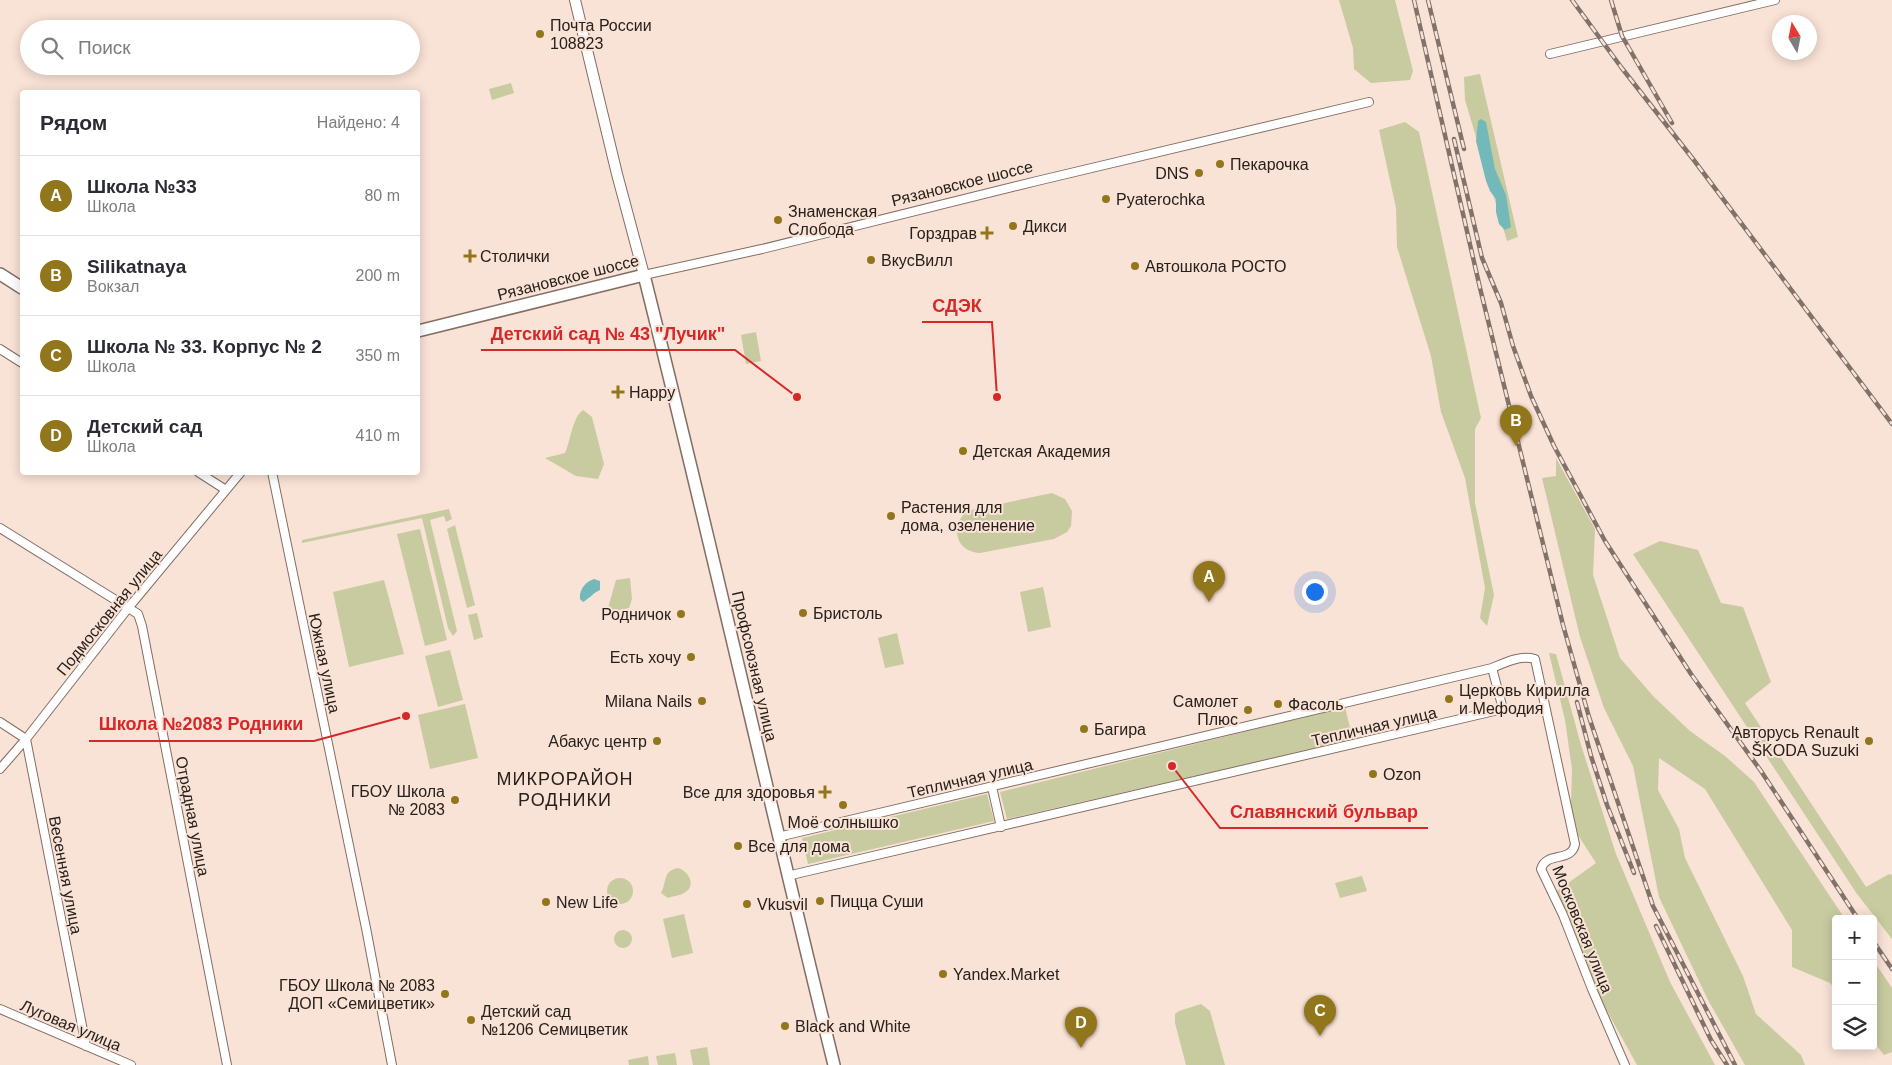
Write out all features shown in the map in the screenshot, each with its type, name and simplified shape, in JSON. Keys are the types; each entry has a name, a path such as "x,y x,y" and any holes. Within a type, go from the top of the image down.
{"main road":[{"path":"0,274 20,287"},
{"name":"Рязановское шоссе","path":"420,331 644,275"},
{"name":"Профсоюзная улица","path":"644,275 690,460 787,876 834,1065"}],"street":[{"path":"575,0 616,174 644,275"},
{"path":"1550,54 1775,0"},
{"name":"Рязановское шоссе","path":"644,275 762,249 1037,180 1369,102"},
{"path":"0,349 20,362"},
{"path":"203,475 226,490"},
{"name":"Подмосковная улица","path":"0,769 26,739 129,607 238,475"},
{"name":"Южная улица","path":"273,475 366,928 392,1065"},
{"name":"Отрадная улица","path":"0,528 138,614 142,626 227,1065"},
{"name":"Московская улица","path":"1492,668 1526,657 1535,659 1575,844 1571,854 1548,860 1542,864 1541,870 1563,915 1625,1065"},
{"name":"Тепличная улица","path":"778,837 1492,668 1503,709 787,876"},
{"path":"0,722 26,739"},
{"name":"Весенняя улица","path":"26,739 86,1046"},
{"path":"992,787 1002,826"},
{"name":"Луговая улица","path":"0,1009 131,1065"}],"green space":[{"path":"1339,0 1395,0 1413,71 1410,80 1371,83 1354,69 1353,48"},
{"path":"1480,74 1518,237 1507,241 1465,100 1464,77"},
{"path":"511,83 514,93 492,100 489,89"},
{"path":"1405,122 1419,132 1481,418 1475,429 1475,503 1494,595 1487,626 1480,618 1485,588 1465,478 1441,412 1431,356 1397,247 1396,208 1379,130"},
{"path":"756,332 761,361 746,364 741,335"},
{"path":"583,410 592,417 604,464 598,479 576,476 545,458 565,453 576,418"},
{"path":"1556,458 1595,529 1593,575 1620,658 1654,697 1690,731 1725,756 1754,782 1842,915 1832,915 1832,985 1792,967 1792,930 1705,789 1659,758 1658,790 1679,829 1685,858 1743,976 1756,1014 1801,1055 1805,1065 1745,1065 1708,1000 1659,897 1633,766 1604,708 1580,637 1542,478 1556,476"},
{"path":"1052,493 1065,499 1072,511 1071,526 1067,532 1054,539 980,553 972,552 960,543 957,531 958,524 967,511"},
{"path":"449,509 452,519 446,522 444,516 430,520 457,631 453,636 448,628 422,518 302,543 302,540"},
{"path":"455,525 475,605 467,608 447,529"},
{"path":"420,529 447,640 425,646 397,534"},
{"path":"1660,541 1698,550 1721,603 1743,607 1771,682 1745,703 1866,887 1889,874 1892,875 1892,939 1877,920 1877,915 1873,915 1857,894 1633,554"},
{"path":"630,578 632,599 629,608 609,612 608,608 616,580"},
{"path":"384,580 404,654 349,667 333,592"},
{"path":"1043,587 1051,627 1028,632 1020,592"},
{"path":"477,613 483,637 474,640 468,615"},
{"path":"897,633 904,664 885,668 878,638"},
{"path":"450,650 463,700 438,707 425,656"},
{"path":"1549,653 1556,654 1581,745 1616,854 1670,982 1715,1065 1637,1065 1597,993 1557,891 1596,863 1578,835 1571,805 1572,769 1565,720"},
{"path":"465,704 478,758 430,769 418,715"},
{"path":"1345,707 1353,740 1007,819 1000,792"},
{"path":"987,794 994,821 808,864 802,838"},
{"path":"678,868 688,875 691,883 690,887 682,894 668,898 661,893 667,875"},
{"path":"1362,876 1367,891 1340,898 1335,883"},
{"path":"620,878 629,882 633,891 629,900 620,904 611,900 607,891 611,882"},
{"path":"684,914 693,953 672,958 663,919"},
{"path":"619,930 627,930 632,935 630,946 619,948 614,943 614,935"},
{"path":"1877,966 1892,988 1892,1052 1884,1055 1877,1046"},
{"path":"1201,1004 1210,1011 1225,1065 1186,1065 1175,1023 1175,1014"},
{"path":"707,1047 710,1065 693,1065 690,1050"},
{"path":"675,1053 677,1065 658,1065 656,1056"},
{"path":"648,1056 649,1065 629,1065 628,1060"}],"water":[{"path":"1481,119 1486,122 1495,169 1506,195 1511,227 1505,230 1499,224 1496,212 1496,199 1486,181 1476,141 1478,121"},
{"path":"594,579 600,581 600,590 583,602 580,596 583,587"}],"railway":[{"path":"1414,0 1480,288 1563,625 1589,717 1653,906 1735,1065"},
{"path":"1428,0 1464,149"},
{"path":"1572,0 1892,424"},
{"path":"1611,0 1622,36 1672,123"},
{"path":"1454,139 1482,258 1501,303 1513,346 1531,396 1554,446 1605,541 1691,674 1761,771 1855,915"},
{"path":"1577,702 1591,756 1607,805 1634,873"},
{"path":"1656,926 1711,1040 1727,1065"},
{"path":"1877,947 1892,969"}],"place":[{"name":"Почта России 108823","path":"540,34"},
{"name":"Пекарочка","path":"1220,164"},
{"name":"DNS","path":"1199,173"},
{"name":"Pyaterochka","path":"1106,199"},
{"name":"Знаменская Слобода","path":"778,220"},
{"name":"Дикси","path":"1013,226"},
{"name":"Горздрав","path":"987,233"},
{"name":"Столички","path":"470,256"},
{"name":"ВкусВилл","path":"871,260"},
{"name":"Автошкола РОСТО","path":"1135,266"},
{"name":"Happy","path":"618,392"},
{"name":"Детский сад № 43 \"Лучик\"","path":"797,397"},
{"name":"СДЭК","path":"997,397"},
{"name":"Silikatnaya","path":"1516,446"},
{"name":"Детская Академия","path":"963,451"},
{"name":"Растения для дома, озеленение","path":"891,516"},
{"name":"Школа №33","path":"1209,602"},
{"name":"Бристоль","path":"803,613"},
{"name":"Родничок","path":"681,614"},
{"name":"Есть хочу","path":"691,657"},
{"name":"Церковь Кирилла и Мефодия","path":"1449,699"},
{"name":"Milana Nails","path":"702,701"},
{"name":"Фасоль","path":"1278,704"},
{"name":"Самолет Плюс","path":"1248,710"},
{"name":"Школа №2083 Родники","path":"406,716"},
{"name":"Багира","path":"1084,729"},
{"name":"Абакус центр","path":"657,741"},
{"name":"Авторусь Renault ŠKODA Suzuki","path":"1869,741"},
{"name":"Славянский бульвар","path":"1172,766"},
{"name":"Ozon","path":"1373,774"},
{"name":"Все для здоровья","path":"825,792"},
{"name":"ГБОУ Школа № 2083","path":"455,800"},
{"name":"Моё солнышко","path":"843,805"},
{"name":"Все для дома","path":"738,846"},
{"name":"Пицца Суши","path":"820,901"},
{"name":"New Life","path":"546,902"},
{"name":"Vkusvil","path":"747,904"},
{"name":"Yandex.Market","path":"943,974"},
{"name":"ГБОУ Школа № 2083 ДОП «Семицветик»","path":"445,994"},
{"name":"Детский сад №1206 Семицветик","path":"471,1020"},
{"name":"Black and White","path":"785,1026"},
{"name":"Школа № 33. Корпус № 2","path":"1320,1036"},
{"name":"Детский сад","path":"1081,1048"}],"district":[{"name":"МИКРОРАЙОН РОДНИКИ","path":"565,790"}]}
